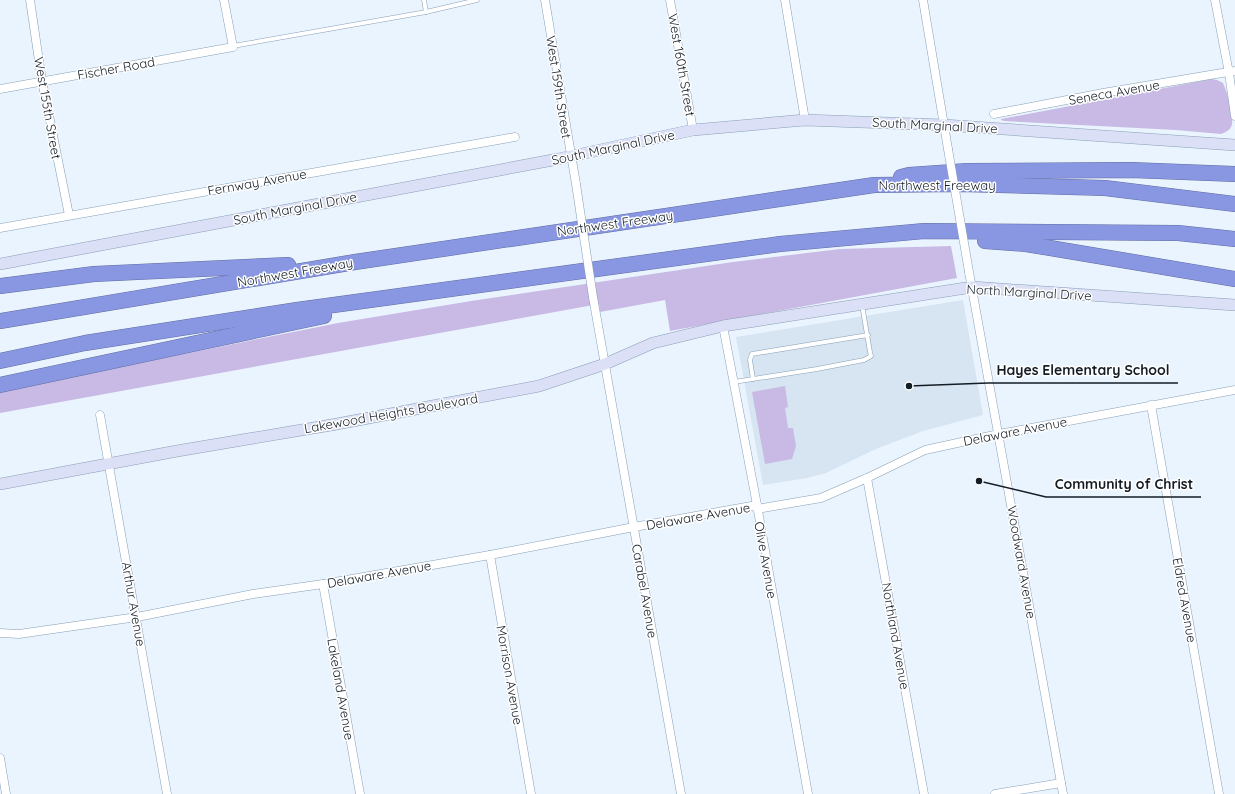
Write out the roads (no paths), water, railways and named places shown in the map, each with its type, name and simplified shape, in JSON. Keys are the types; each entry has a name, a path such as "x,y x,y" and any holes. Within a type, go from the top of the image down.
{"highway":[{"path":"874,185 909,175 967,171 1131,170 1235,174"},
{"name":"Northwest Freeway","path":"0,321 355,262 874,185 960,184 1105,188 1235,204"},
{"path":"0,361 85,343 296,310 780,244 924,231 1178,233 1235,239"},
{"path":"780,244 939,237 1026,244 1235,279"},
{"path":"0,286 94,274 355,262"},
{"path":"0,385 447,290"}],"main road":[{"name":"South Marginal Drive","path":"0,264 571,156 693,130 805,120 944,125 1235,145"},
{"name":"North Marginal Drive","path":"776,318 972,287 1235,305"},
{"name":"Lakewood Heights Boulevard","path":"0,484 177,451 338,424 539,386 604,364 653,343 723,326 776,318"}],"street":[{"name":"West 155th Street","path":"30,0 42,81 68,215"},
{"path":"224,0 232,47"},
{"name":"West 159th Street","path":"545,0 604,364"},
{"name":"West 160th Street","path":"670,0 693,130"},
{"path":"785,0 805,120"},
{"name":"Woodward Avenue","path":"923,0 972,287 1063,794"},
{"path":"1215,0 1232,72 1235,116"},
{"name":"Fischer Road","path":"0,89 232,47"},
{"name":"Seneca Avenue","path":"994,114 1111,92 1232,72"},
{"name":"Fernway Avenue","path":"0,228 515,137"},
{"name":"Olive Avenue","path":"723,326 808,794"},
{"name":"Carabel Avenue","path":"604,364 681,794"},
{"name":"Delaware Avenue","path":"0,633 19,634 137,617 253,594 323,584 490,555 634,527 821,498 925,450 999,434 1235,390"},
{"name":"Eldred Avenue","path":"1151,405 1219,794"},
{"name":"Arthur Avenue","path":"100,415 137,617 167,794"},
{"name":"Northland Avenue","path":"867,478 924,794"},
{"name":"Morrison Avenue","path":"490,555 531,794"},
{"name":"Lakeland Avenue","path":"323,584 360,794"},
{"path":"0,758 6,794"},
{"path":"995,794 1061,783"}],"lane":[{"path":"424,0 426,12"},
{"path":"232,47 426,12 478,0"},
{"path":"733,382 817,369 864,360 871,356 862,304"},
{"path":"753,379 750,360 752,354 868,335"}],"place":[{"name":"Hayes Elementary School","path":"909,386"},
{"name":"Community of Christ","path":"979,481"}]}
